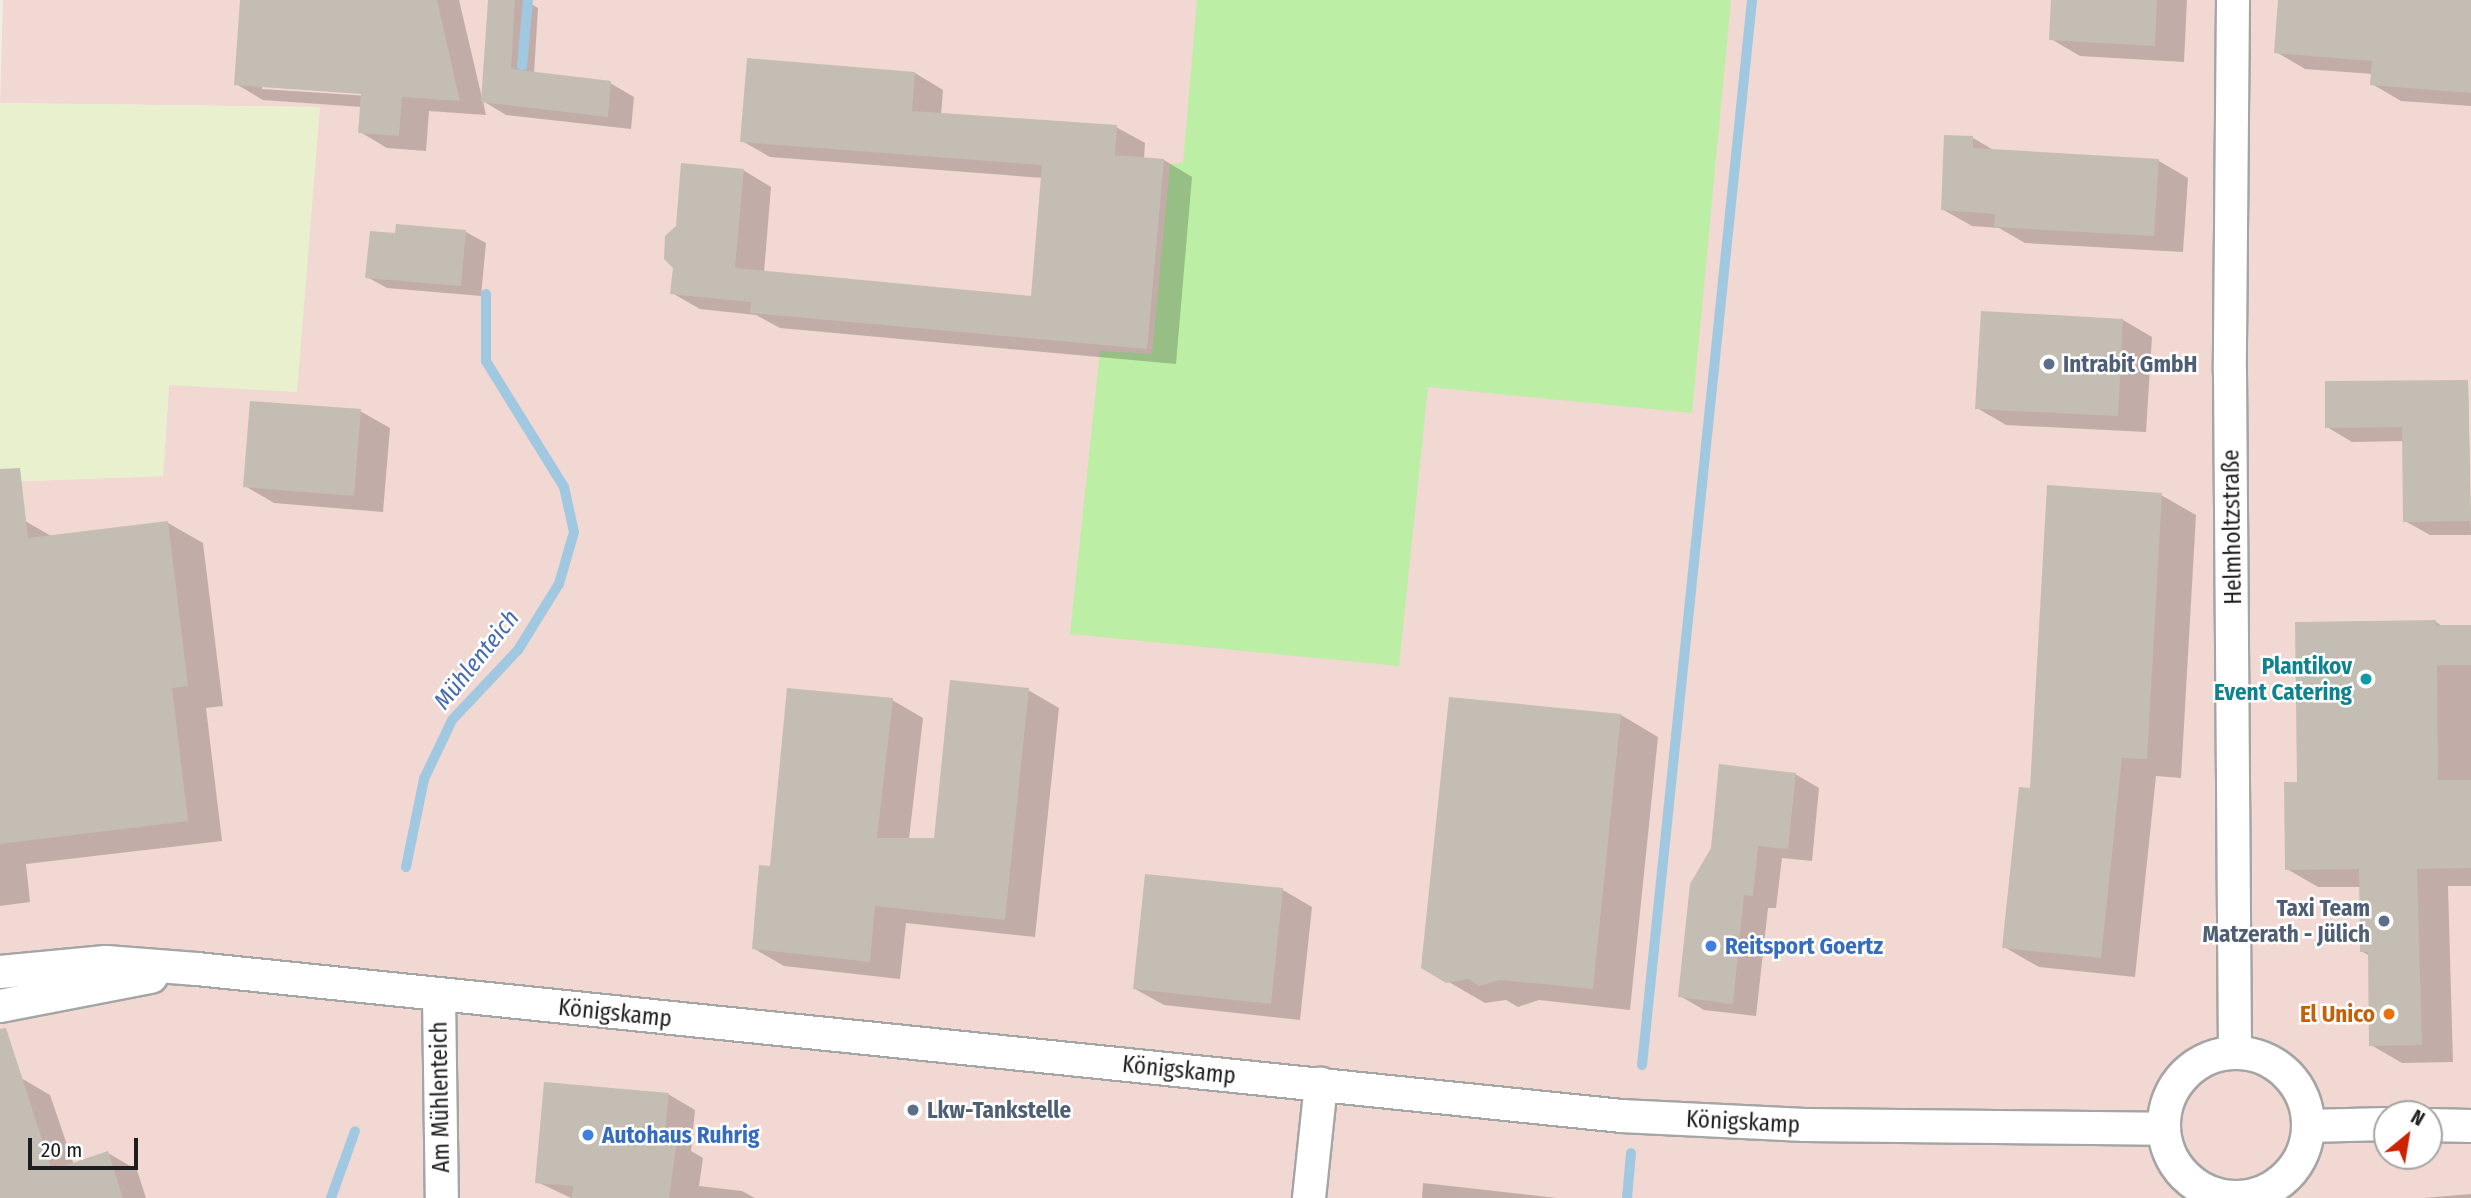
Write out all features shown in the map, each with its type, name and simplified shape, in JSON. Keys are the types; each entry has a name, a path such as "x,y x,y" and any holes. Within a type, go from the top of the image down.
{"street":[{"name":"Helmholtzstraße","path":"2233,0 2230,372 2235,1054"},
{"name":"Königskamp","path":"0,972 106,962 197,969 1634,1117 1805,1125 2164,1129"},
{"name":"Königskamp","path":"0,1006 197,969"},
{"name":"Am Mühlenteich","path":"439,995 442,1198"},
{"path":"2235,1054 2267,1060 2288,1074 2302,1094 2308,1126 2298,1163 2284,1180 2264,1192 2237,1198 2197,1186 2180,1171 2168,1151 2164,1129 2166,1104 2178,1082 2196,1065 2235,1054"},
{"path":"1309,1198 1321,1084"},
{"path":"2308,1126 2373,1124"},
{"path":"2443,1125 2471,1126"}],"shaded area":[{"path":"3,0 2471,0 2471,1198 0,1198 0,482 163,476 169,385 320,107 0,103"}],"green space":[{"path":"1197,0 1731,0 1692,413 1428,387 1399,666 1070,634 1100,351 1152,354 1170,164 1183,163"},
{"path":"0,103 320,107 297,392 169,385 163,476 0,482"}],"building":[{"path":"240,0 437,0 460,101 402,97 399,136 358,133 361,94 234,85"},
{"path":"488,0 515,0 511,69 611,81 608,117 481,102"},
{"path":"2051,0 2157,0 2155,46 2049,40"},
{"path":"2278,0 2471,0 2471,93 2370,85 2372,61 2274,53"},
{"path":"747,58 915,72 912,111 1117,125 1115,155 1164,159 1147,349 750,313 751,302 670,294 673,268 664,259 665,236 676,226 681,163 744,169 735,268 1031,296 1042,165 740,142"},
{"path":"1944,135 1973,136 1973,148 2159,159 2154,236 1994,227 1995,214 1941,210"},
{"path":"396,224 466,230 461,286 365,278 370,231 395,233"},
{"name":"Intrabit GmbH","path":"1981,311 2123,319 2118,416 1975,409"},
{"path":"2468,380 2471,521 2403,522 2402,427 2325,428 2325,381"},
{"path":"250,401 361,409 354,496 243,487"},
{"path":"20,468 28,538 168,521 188,686 172,688 188,821 0,844 0,469"},
{"path":"2047,485 2162,493 2147,759 2122,758 2101,958 2002,948 2019,787 2030,788"},
{"path":"2436,620 2436,625 2471,625 2471,665 2437,665 2438,780 2471,780 2471,868 2417,869 2422,1045 2369,1046 2368,952 2360,952 2359,869 2285,870 2284,782 2297,782 2295,622"},
{"path":"950,680 1029,688 1005,920 875,906 870,962 752,949 759,865 770,866 787,688 893,698 877,838 934,838"},
{"path":"1449,697 1621,714 1593,989 1500,980 1479,986 1468,979 1446,983 1421,968"},
{"path":"1719,764 1796,773 1788,849 1758,846 1753,896 1744,895 1733,1004 1678,997 1690,884 1711,848"},
{"path":"1145,874 1283,888 1271,1004 1133,989"},
{"path":"6,1028 52,1170 108,1151 123,1198 0,1198 0,1029"},
{"name":"Autohaus Ruhrig","path":"544,1082 669,1093 664,1139 677,1140 669,1198 572,1198 573,1186 535,1183"}],"waterway":[{"name":"Mühlenteich","path":"522,66 528,0"},
{"path":"1642,1065 1752,0"},
{"name":"Mühlenteich","path":"406,867 424,779 452,720 518,650 559,584 574,532 564,487 486,361 486,294"},
{"name":"Mühlenteich","path":"331,1198 355,1131"},
{"path":"1627,1198 1631,1153"}],"place":[{"name":"Intrabit GmbH","path":"2049,364"},
{"name":"Plantikov Event Catering","path":"2366,679"},
{"name":"Taxi Team Matzerath - Jülich","path":"2384,921"},
{"name":"Reitsport Goertz","path":"1711,946"},
{"name":"El Unico","path":"2389,1014"},
{"name":"Lkw-Tankstelle","path":"913,1110"},
{"name":"Autohaus Ruhrig","path":"588,1135"}]}
